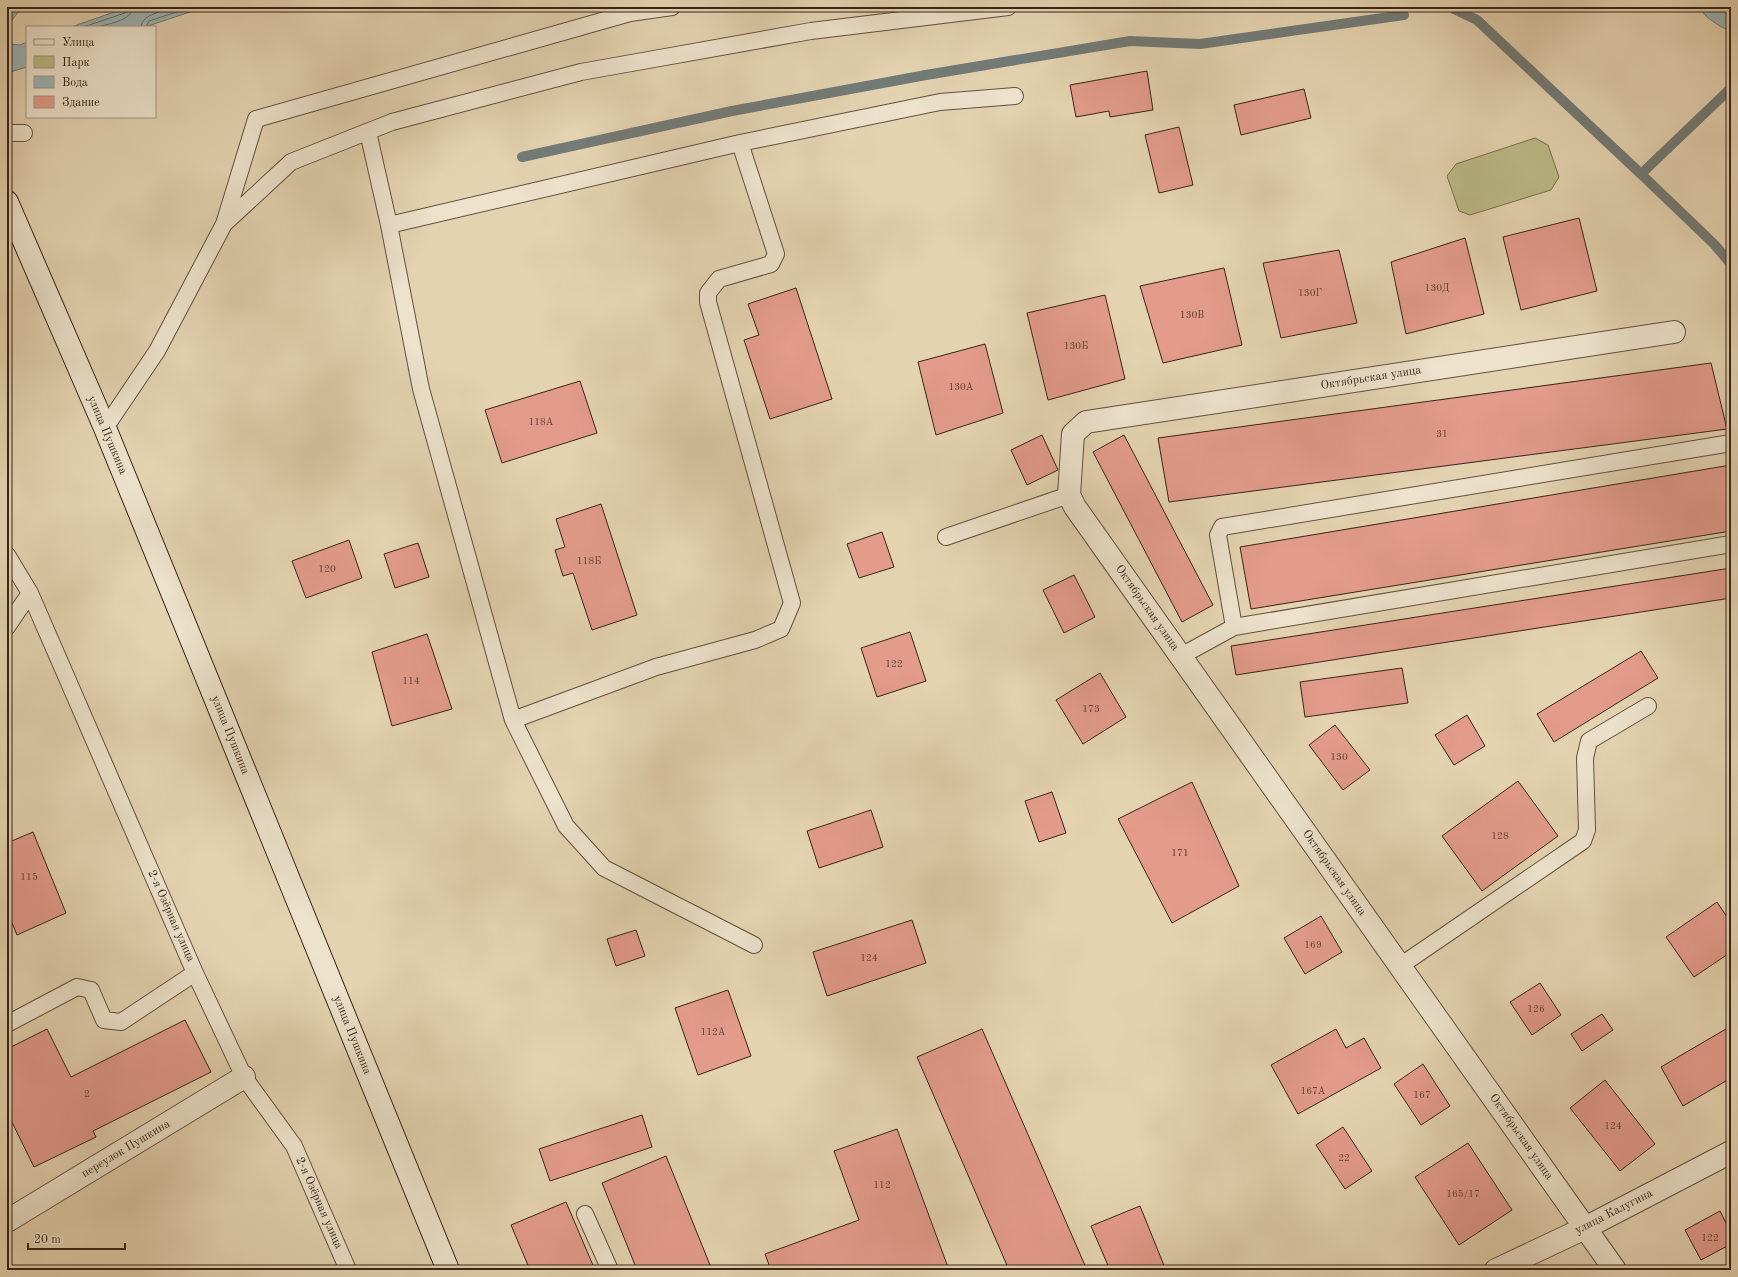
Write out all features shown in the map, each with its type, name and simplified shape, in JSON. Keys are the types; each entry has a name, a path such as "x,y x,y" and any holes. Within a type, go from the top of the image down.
{"street":[{"name":"улица Пушкина","path":"10,209 105,428 448,1270"},
{"name":"Октябрьская улица","path":"1615,1270 1069,495 1073,434 1086,422 1674,332"},
{"name":"переулок Пушкина","path":"7,1221 244,1077"},
{"name":"улица Калугина","path":"1496,1270 1585,1228 1731,1152"}],"lane":[{"path":"105,428 157,351 224,224 256,119 630,13 672,7"},
{"path":"224,224 290,162 392,122 581,72 811,31 1008,7"},
{"path":"389,225 740,143 940,102 1016,96"},
{"path":"368,132 389,225 421,389 513,720 566,826 604,868 754,945"},
{"path":"7,133 24,133"},
{"path":"513,720 656,667 755,640 781,629 792,603 708,302 708,292 719,279 771,264 776,254 740,143"},
{"path":"1234,627 1218,535 1222,527 1731,443"},
{"path":"946,537 1069,495"},
{"path":"1181,656 1234,627 1731,544"},
{"name":"2-я Озёрная улица","path":"7,555 30,593 195,973 244,1077 294,1146 348,1270"},
{"path":"7,627 30,593"},
{"path":"1400,966 1583,841 1587,830 1585,758 1589,741 1648,706"},
{"path":"7,1024 77,987 91,990 104,1020 121,1022 195,973"},
{"path":"585,1214 610,1270"}],"green space":[{"path":"1535,138 1548,145 1559,177 1551,190 1470,215 1459,211 1447,176 1456,164"}],"water":[{"path":"7,7 22,7 7,27"},
{"path":"129,7 205,7 148,26 74,26"},
{"path":"1700,7 1731,7 1731,32 1708,18"},
{"path":"26,42 26,67 7,73 7,44 20,45"}],"building":[{"path":"1147,71 1153,110 1110,117 1109,111 1076,117 1070,85"},
{"path":"1304,89 1311,118 1241,135 1234,105"},
{"path":"1179,127 1193,185 1159,193 1145,135"},
{"path":"1579,218 1597,291 1521,310 1503,237"},
{"path":"1465,238 1484,314 1406,334 1391,262"},
{"path":"1339,250 1357,323 1281,338 1263,263"},
{"path":"1224,268 1242,345 1163,363 1140,286"},
{"path":"796,288 832,399 770,419 744,340 759,335 748,304"},
{"path":"1105,295 1125,379 1048,400 1027,313"},
{"path":"985,344 1003,413 936,435 918,362"},
{"path":"1711,363 1727,429 1169,502 1158,438"},
{"path":"580,381 597,433 502,463 485,410"},
{"path":"1042,435 1058,470 1027,485 1011,450"},
{"path":"1124,435 1213,605 1182,622 1093,452"},
{"path":"1731,465 1731,531 1251,609 1240,547"},
{"path":"601,504 637,615 592,630 573,573 563,576 555,550 565,547 556,519"},
{"path":"882,532 894,567 859,578 847,544"},
{"path":"349,540 362,578 306,598 292,561"},
{"path":"418,543 429,577 395,588 384,554"},
{"path":"1731,568 1731,598 1236,675 1231,646"},
{"path":"1074,575 1095,617 1064,633 1043,590"},
{"path":"910,632 926,681 877,697 861,648"},
{"path":"427,634 452,709 392,726 372,652"},
{"path":"1641,651 1658,678 1554,742 1537,714"},
{"path":"1402,668 1408,703 1305,717 1300,682"},
{"path":"1100,673 1126,717 1083,744 1056,700"},
{"path":"1467,715 1485,746 1454,765 1435,735"},
{"path":"1335,725 1370,770 1343,790 1309,745"},
{"path":"1518,781 1558,836 1482,891 1442,836"},
{"path":"1192,782 1239,886 1172,923 1118,819"},
{"path":"1052,792 1066,833 1039,842 1025,801"},
{"path":"871,810 883,847 819,868 807,831"},
{"path":"33,832 66,913 17,935 7,911 7,843"},
{"path":"1717,902 1731,923 1731,952 1694,977 1666,937"},
{"path":"1321,916 1342,952 1305,974 1284,938"},
{"path":"912,920 926,963 827,996 813,952"},
{"path":"636,930 645,956 616,966 607,939"},
{"path":"1540,983 1561,1015 1532,1035 1510,1002"},
{"path":"728,990 751,1056 698,1075 675,1008"},
{"path":"1602,1014 1613,1030 1582,1051 1571,1034"},
{"path":"185,1020 211,1072 93,1131 96,1137 34,1167 7,1112 7,1049 47,1029 71,1077"},
{"path":"1731,1026 1731,1078 1683,1106 1661,1067"},
{"path":"982,1029 1087,1270 1009,1270 917,1057"},
{"path":"1336,1029 1346,1048 1364,1038 1381,1068 1298,1114 1271,1065"},
{"path":"1423,1064 1450,1106 1421,1125 1394,1084"},
{"path":"1605,1080 1655,1144 1620,1171 1570,1108"},
{"path":"642,1115 652,1147 550,1181 539,1149"},
{"path":"1343,1127 1372,1171 1345,1189 1316,1145"},
{"path":"897,1129 949,1270 771,1270 765,1254 859,1220 834,1151"},
{"path":"1468,1143 1512,1210 1459,1245 1415,1177"},
{"path":"666,1156 712,1270 637,1270 602,1183"},
{"path":"566,1202 595,1270 530,1270 511,1225"},
{"path":"1140,1206 1165,1268 1160,1270 1110,1270 1091,1226"},
{"path":"1720,1211 1731,1233 1731,1244 1701,1260 1685,1230"}],"waterway":[{"path":"1454,9 1477,20 1641,174"},
{"path":"522,157 732,111 926,75 1130,41 1200,44 1404,15"},
{"path":"1731,88 1641,174 1714,244 1731,264"}]}
